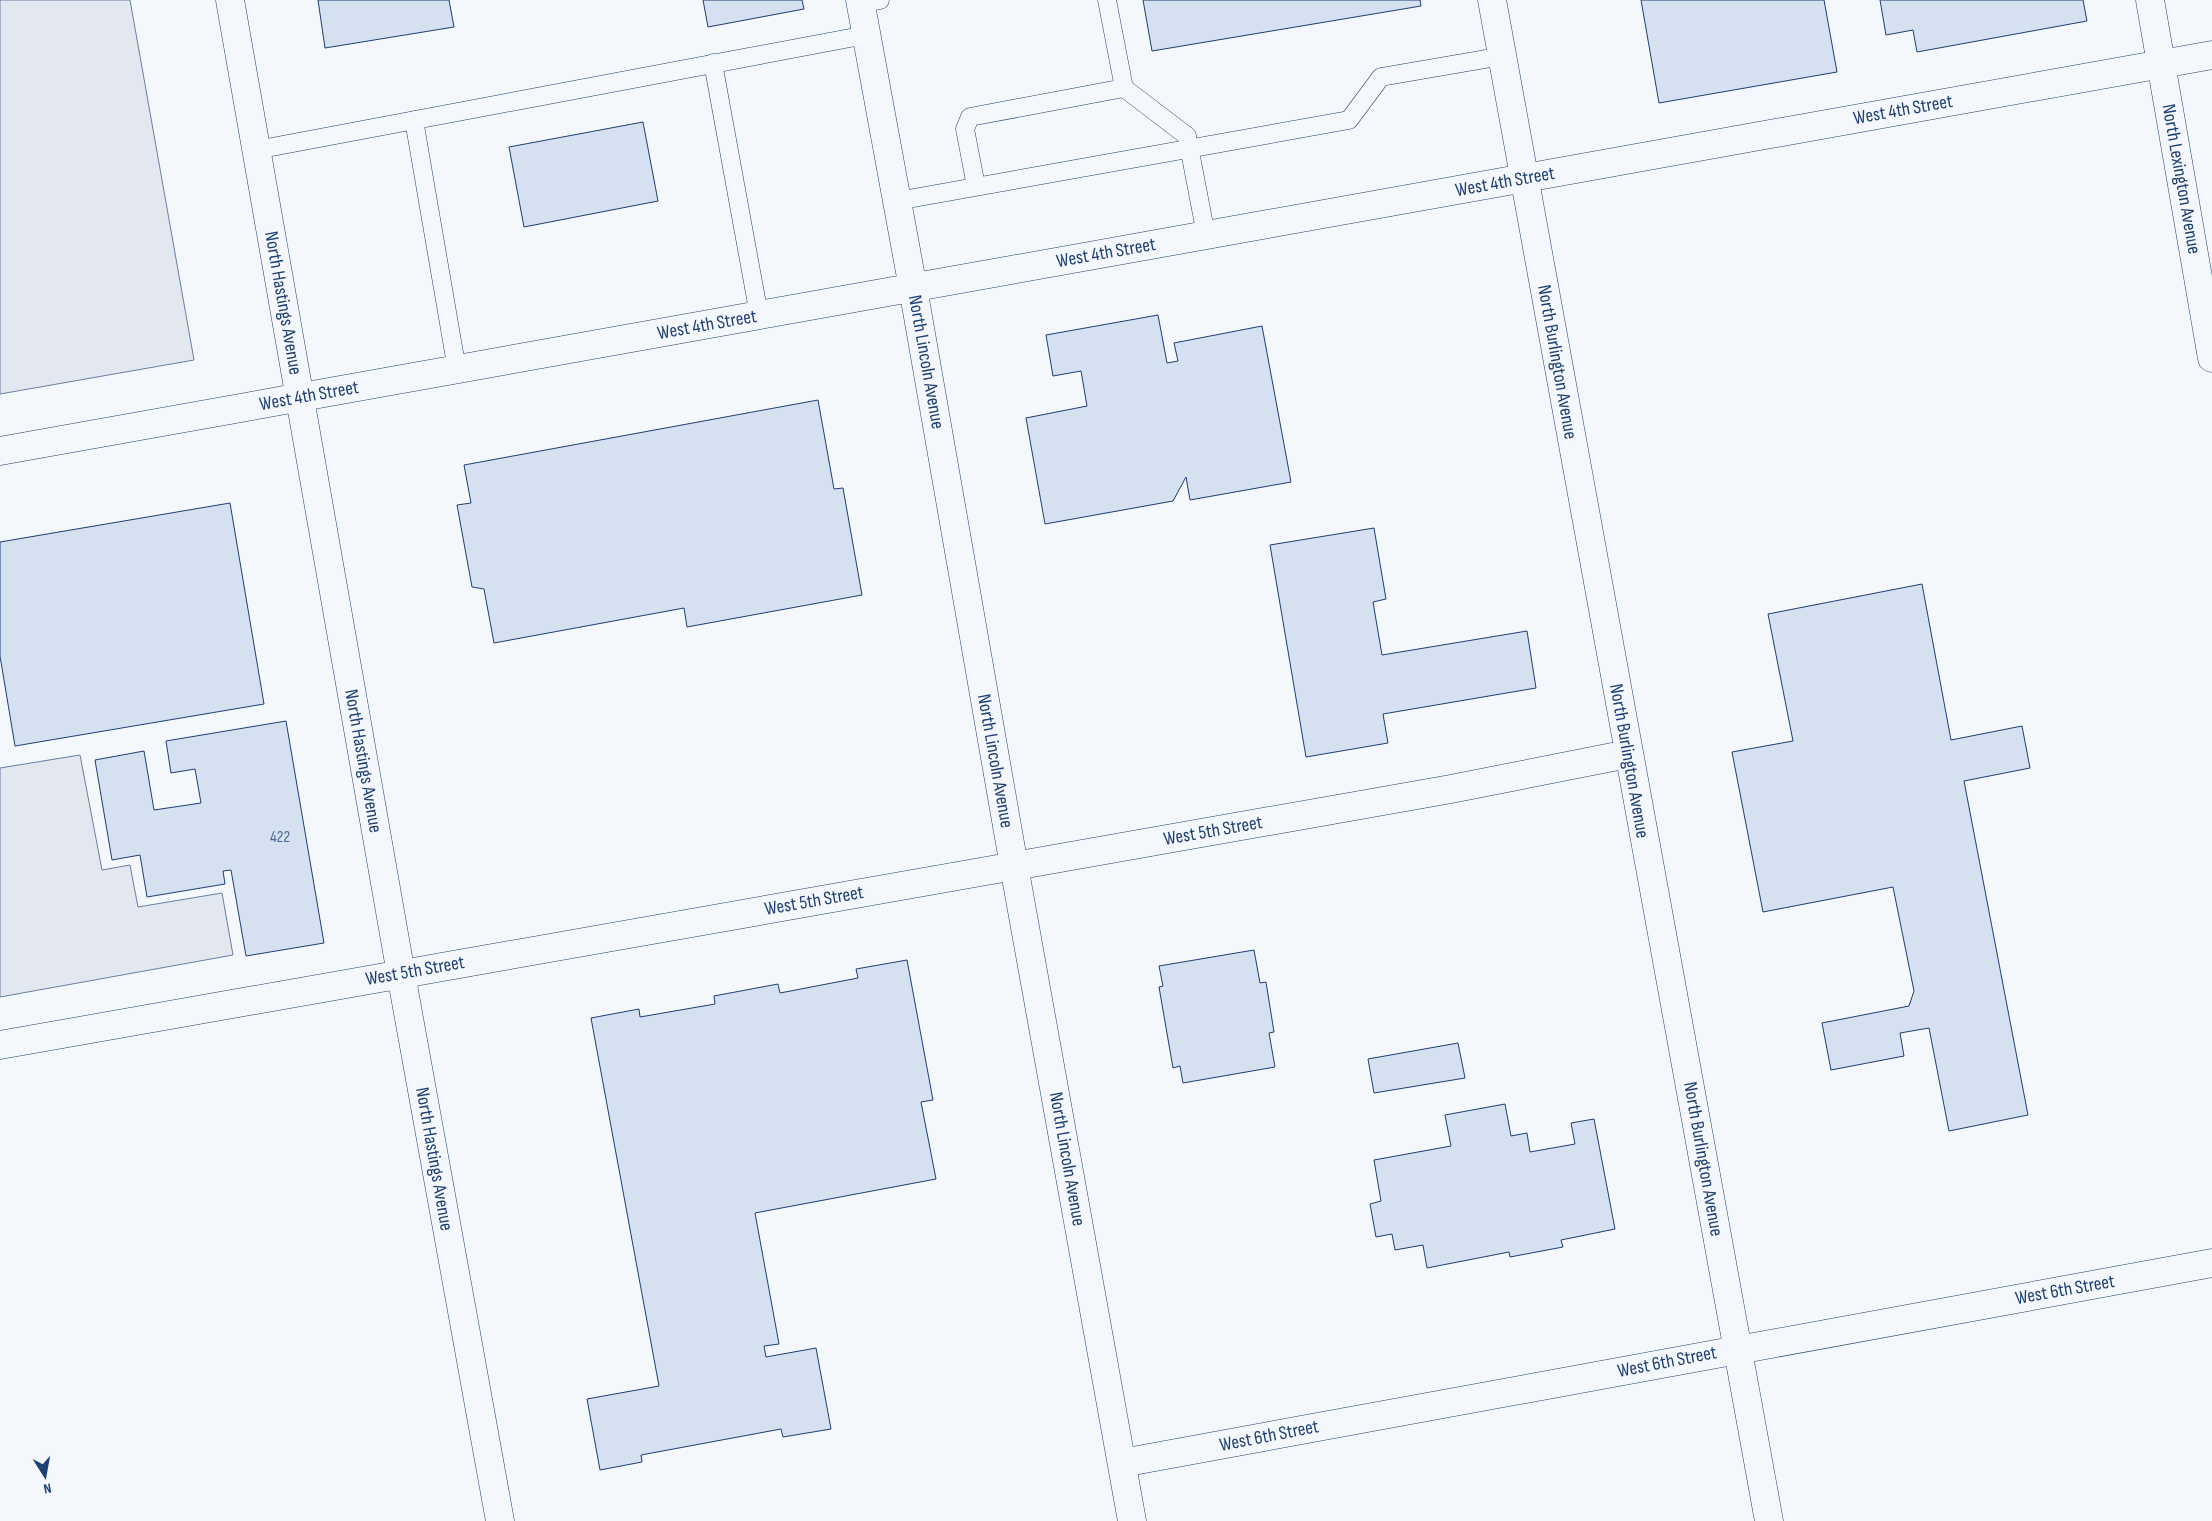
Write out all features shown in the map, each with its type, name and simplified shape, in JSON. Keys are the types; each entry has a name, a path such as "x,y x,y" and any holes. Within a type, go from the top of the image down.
{"main road":[{"name":"North Hastings Avenue","path":"230,0 401,974 500,1521"},
{"name":"North Burlington Avenue","path":"1492,0 1769,1521"},
{"name":"North Lexington Avenue","path":"2150,0 2212,358"},
{"name":"North Lincoln Avenue","path":"867,1 866,35 913,288 1014,866 1132,1521"},
{"name":"West 4th Street","path":"0,452 2212,55"},
{"name":"West 5th Street","path":"0,1045 1451,789 1628,754"},
{"name":"West 6th Street","path":"1122,1463 2212,1263"}],"lane":[{"path":"1107,0 1124,88 1187,136 1206,235"},
{"path":"256,150 866,35"},
{"path":"897,200 1190,150 1349,120 1381,77 1502,56"},
{"path":"713,63 759,315"},
{"path":"976,186 964,129 970,117 1124,88"},
{"path":"414,120 457,370"}],"shaded area":[{"path":"0,0 130,0 194,360 0,394"},
{"path":"80,755 102,870 130,865 138,907 222,893 233,955 0,997 0,768"}],"building":[{"path":"318,0 449,0 454,27 325,48"},
{"path":"703,0 802,0 804,9 708,27"},
{"path":"1143,0 1420,0 1421,6 1152,51"},
{"path":"1641,0 1824,0 1837,72 1659,103"},
{"path":"1880,0 2083,0 2087,21 1917,52 1913,30 1886,35"},
{"path":"643,122 658,201 524,227 509,147"},
{"path":"1158,315 1167,363 1178,361 1174,343 1262,326 1291,482 1190,500 1186,477 1173,501 1045,524 1026,418 1087,406 1081,371 1053,376 1046,335"},
{"path":"818,400 834,489 843,488 862,595 687,627 684,608 494,643 484,589 472,587 457,505 471,503 464,465"},
{"path":"230,503 264,704 15,746 0,656 0,542"},
{"path":"1374,528 1386,599 1373,602 1382,655 1527,631 1536,688 1383,714 1388,743 1306,757 1270,545"},
{"path":"1922,584 1951,740 2022,726 2030,768 1964,781 2028,1115 1949,1131 1929,1028 1900,1033 1904,1056 1831,1070 1822,1023 1909,1006 1914,991 1893,887 1763,912 1732,752 1793,741 1768,614"},
{"path":"286,721 324,943 246,956 231,870 223,871 225,884 147,897 140,855 112,860 95,760 144,751 154,810 201,803 195,769 171,773 166,741"},
{"path":"1254,950 1260,983 1266,982 1274,1032 1269,1033 1275,1067 1183,1083 1180,1066 1173,1068 1159,987 1163,986 1159,966"},
{"path":"907,960 933,1100 921,1102 936,1179 755,1213 779,1344 764,1346 766,1357 816,1348 831,1429 783,1437 781,1429 641,1455 642,1462 600,1470 587,1399 659,1386 591,1018 639,1009 640,1017 715,1004 714,996 778,984 780,993 858,978 856,969"},
{"path":"1458,1043 1465,1078 1374,1093 1368,1059"},
{"path":"1505,1104 1511,1136 1527,1133 1530,1152 1575,1144 1571,1123 1594,1119 1615,1229 1561,1240 1563,1247 1510,1257 1509,1252 1427,1268 1423,1245 1395,1250 1392,1234 1376,1237 1370,1204 1381,1201 1374,1160 1451,1146 1445,1115"}]}
